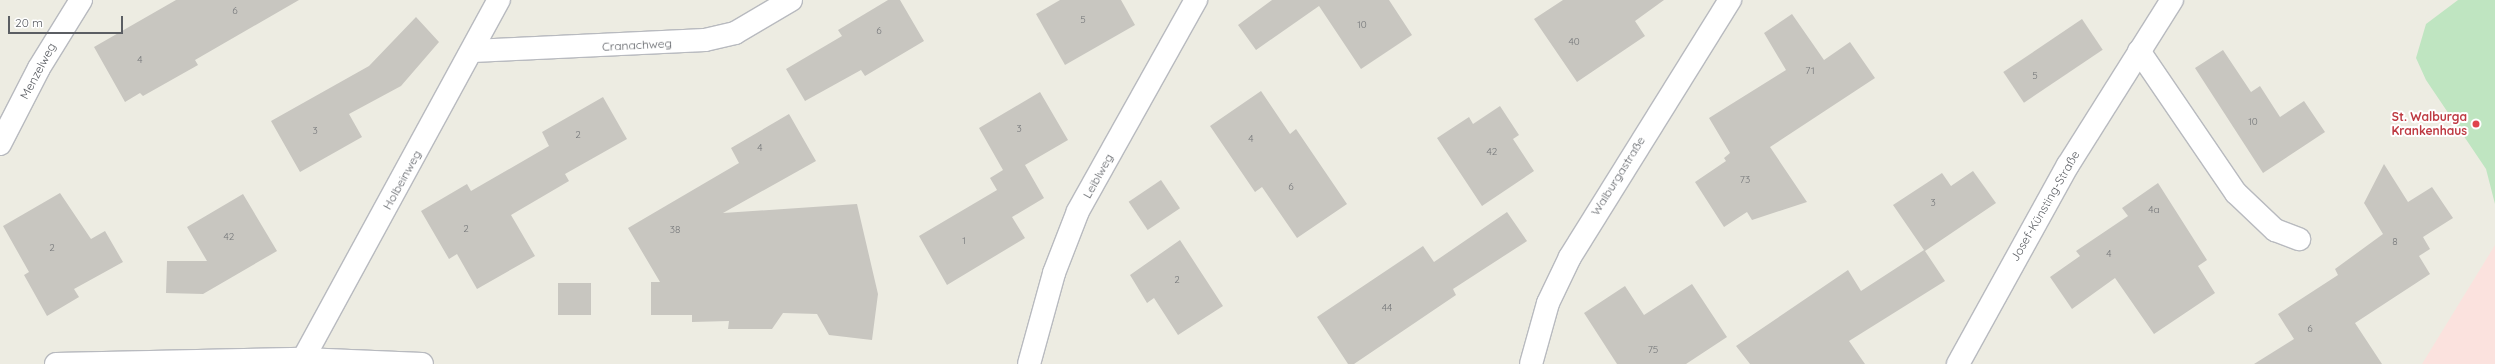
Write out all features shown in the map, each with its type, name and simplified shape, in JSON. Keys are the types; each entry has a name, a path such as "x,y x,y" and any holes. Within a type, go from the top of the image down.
{"street":[{"name":"Menzelweg","path":"0,144 39,68 80,0"},
{"name":"Holbeinweg","path":"303,359 473,51 499,0"},
{"name":"Cranachweg","path":"473,51 705,40 735,33 791,0"},
{"name":"Leiblweg","path":"1029,364 1054,272 1078,211 1196,0"},
{"name":"Walburgastraße","path":"1531,364 1548,303 1570,257 1730,0"},
{"name":"Josef-Künsting-Straße","path":"1958,364 2068,165 2172,0"},
{"path":"2139,51 2236,193 2275,230 2299,239"},
{"path":"56,364 303,359 422,364"}],"shaded area":[{"path":"2495,245 2495,364 2422,364"}],"green space":[{"name":"St. Walburga Krankenhaus","path":"2458,0 2495,0 2495,204 2486,169 2426,80 2416,58 2426,24"}],"building":[{"path":"176,0 299,0 195,60 198,65 143,96 140,93 125,102 94,47"},
{"path":"888,0 900,0 924,41 865,76 861,70 805,101 786,69 842,36 838,30"},
{"path":"1060,0 1121,0 1135,25 1065,65 1036,14"},
{"path":"1272,0 1389,0 1412,35 1361,69 1319,6 1256,50 1238,25"},
{"path":"1563,0 1664,0 1635,21 1645,36 1577,82 1534,19"},
{"path":"1792,14 1824,60 1850,42 1875,78 1770,147 1807,202 1752,220 1747,212 1724,227 1695,182 1726,161 1724,158 1730,153 1709,118 1786,70 1764,33"},
{"path":"416,17 439,42 401,86 349,114 362,137 300,172 271,121 369,66"},
{"path":"2082,19 2103,50 2024,103 2003,72"},
{"path":"2223,50 2251,92 2260,86 2280,117 2304,101 2325,132 2263,173 2195,68"},
{"path":"1261,91 1290,134 1296,129 1347,204 1297,238 1262,187 1255,192 1210,126"},
{"path":"1040,92 1068,140 1025,165 1044,198 1012,217 1025,238 947,285 919,236 997,190 990,178 1003,170 979,128"},
{"path":"603,97 627,139 565,174 569,181 511,215 535,256 477,289 457,254 449,259 421,211 467,184 471,191 549,146 542,132"},
{"path":"1500,106 1519,135 1513,139 1534,171 1482,206 1437,138 1469,117 1473,124"},
{"path":"789,114 816,161 723,213 857,204 878,294 872,340 829,335 817,314 783,313 772,329 728,329 729,321 692,322 692,315 651,315 651,282 660,282 628,228 739,163 731,148"},
{"path":"2384,164 2408,202 2432,187 2453,218 2423,237 2430,249 2419,256 2430,274 2355,323 2382,364 2254,364 2294,339 2278,314 2338,275 2335,269 2383,234 2364,203"},
{"path":"1973,171 1996,203 1925,251 1945,281 1849,341 1865,364 1750,364 1736,346 1848,270 1861,291 1924,250 1893,205 1942,173 1951,186"},
{"path":"1161,180 1180,208 1148,230 1129,202"},
{"path":"2158,183 2207,260 2198,266 2215,293 2154,334 2115,278 2072,309 2050,277 2080,256 2076,251 2128,216 2122,208"},
{"path":"60,193 91,239 105,231 123,262 74,289 79,297 47,316 24,275 29,272 3,226"},
{"path":"243,194 277,251 203,294 166,293 167,261 207,261 187,227"},
{"path":"1507,212 1527,241 1453,289 1456,295 1354,364 1348,364 1317,317 1423,246 1434,262"},
{"path":"1180,240 1223,306 1178,335 1154,298 1147,303 1130,275"},
{"path":"558,283 591,283 591,315 558,315"},
{"path":"1692,284 1727,337 1686,364 1617,364 1584,313 1625,286 1644,315"}],"place":[{"name":"St. Walburga Krankenhaus","path":"2476,124"}]}
